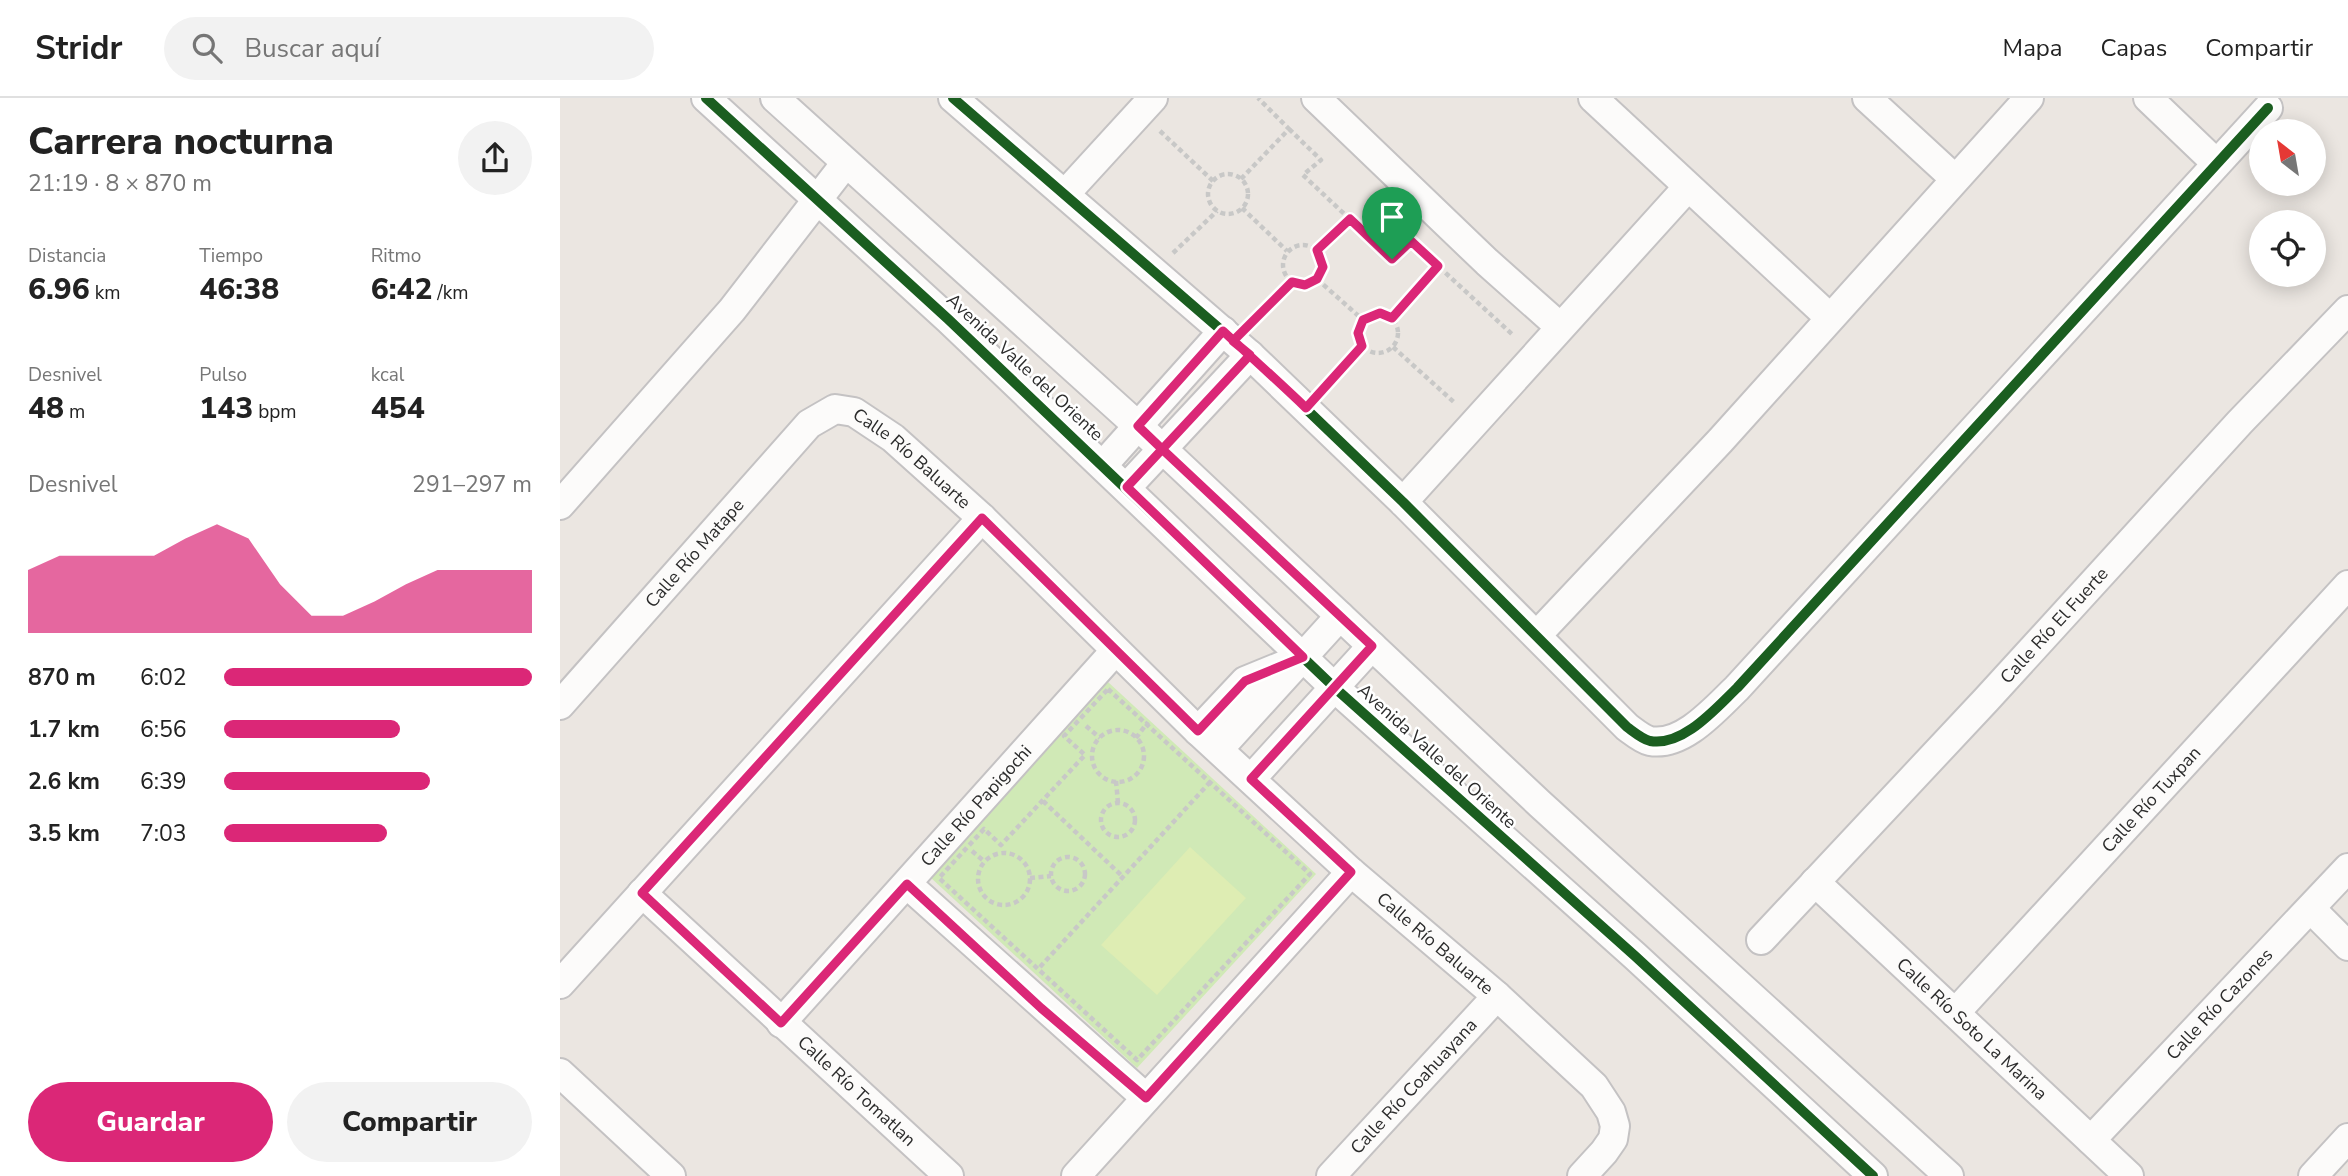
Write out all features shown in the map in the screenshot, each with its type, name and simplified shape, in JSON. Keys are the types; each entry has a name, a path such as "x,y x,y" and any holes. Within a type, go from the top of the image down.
{"street":[{"name":"Avenida Valle del Oriente","path":"706,98 1127,487 1335,688 1635,956 1873,1176"},
{"name":"Avenida Valle del Oriente","path":"775,98 1138,426 1372,646 1949,1176"},
{"path":"953,98 1235,342 1403,502 1639,736 1649,741 1672,738 1704,719 1737,688 1903,510 2268,108"},
{"path":"1316,98 1487,262 1559,326"},
{"path":"1593,98 1829,317"},
{"path":"1867,98 1954,178"},
{"path":"1537,635 1720,441 1954,178 2029,98"},
{"path":"2148,98 2216,163"},
{"path":"1066,193 1146,105"},
{"path":"560,505 732,310 845,164"},
{"path":"1403,502 1559,326 1687,188"},
{"name":"Calle Río El Fuerte","path":"1761,940 2240,422 2348,310"},
{"path":"1103,465 1138,426 1235,342"},
{"path":"1127,487 1162,449 1235,342"},
{"name":"Calle Río Baluarte","path":"835,409 854,412 872,422 982,518 1215,747 1351,872 1497,996 1594,1086 1608,1105 1615,1126 1613,1139 1582,1176"},
{"name":"Calle Río Matape","path":"560,705 809,424 835,409"},
{"path":"560,984 982,518"},
{"name":"Calle Río Tuxpan","path":"1955,1013 2348,585"},
{"path":"1215,747 1340,616"},
{"path":"1251,779 1372,646"},
{"name":"Calle Río Papigochi","path":"781,1023 1115,651"},
{"name":"Calle Río Cazones","path":"2091,1140 2348,868"},
{"path":"1076,1176 1351,872"},
{"name":"Calle Río Soto La Marina","path":"1815,882 2129,1176"},
{"path":"907,884 1030,979 1146,1098"},
{"name":"Calle Río Tomatlan","path":"642,893 949,1176"},
{"path":"2311,909 2348,946"},
{"name":"Calle Río Coahuayana","path":"1331,1176 1497,996"},
{"path":"560,1073 671,1176"},
{"path":"2314,1176 2348,1138"}],"path":[{"path":"1258,98 1321,160 1303,175 1392,259 1411,241 1534,354"},
{"path":"1146,105 1213,181"},
{"path":"1241,179 1289,129"},
{"path":"1224,174 1241,179 1248,197 1242,208 1230,214 1217,211 1207,194 1213,181 1224,174"},
{"path":"1242,208 1287,251"},
{"path":"1155,271 1217,211"},
{"path":"1317,250 1350,219"},
{"path":"1287,251 1299,245 1317,250"},
{"path":"1287,251 1283,271 1292,282 1305,285 1317,279 1323,267 1317,250"},
{"path":"1392,318 1438,266"},
{"path":"1317,279 1363,320"},
{"path":"1235,342 1292,282"},
{"path":"1380,313 1392,318 1398,336 1393,347 1381,354 1362,346 1358,333 1363,320 1380,313"},
{"path":"1306,408 1362,346"},
{"path":"1393,347 1475,421"},
{"path":"1108,689 1310,874 1137,1060 1030,979 939,878 984,829 1002,845 1043,801 1085,755 1064,736 1108,689"},
{"path":"1120,730 1136,737 1141,744 1143,760 1135,775 1116,782 1103,778 1097,772 1092,755 1098,739 1112,731 1120,730"},
{"path":"1030,979 1210,782 1215,747"},
{"path":"1116,782 1118,803"},
{"path":"1043,801 1122,876"},
{"path":"1118,803 1131,808 1135,818 1133,828 1119,838 1108,835 1100,819 1105,808 1118,803"},
{"path":"1007,853 1022,860 1030,878 1022,898 1007,905 990,901 979,887 978,878 985,862 991,857 1007,853"},
{"path":"1066,856 1077,858 1086,871 1081,886 1070,891 1058,888 1051,876 1056,862 1066,856"},
{"path":"1030,878 1051,876"}],"green space":[{"path":"1108,682 1316,874 1137,1068 930,877"},
{"path":"1190,847 1246,898 1157,995 1101,945"}],"cycle path":[{"path":"706,98 948,319 1335,688 1635,956 1873,1176"},
{"path":"953,98 1250,355 1403,502 1627,727 1650,741 1675,738 1686,732 1709,715 1737,688 2268,108"}],"route":[{"path":"1392,259 1350,219 1317,250 1323,261 1321,274 1317,279 1305,285 1292,282 1233,341 1250,355 1203,405 1162,449 1127,487 1303,657 1245,681 1198,731 982,518 642,893 781,1023 907,884 1041,1008 1146,1098 1351,872 1251,779 1372,646 1162,449 1138,426 1223,331 1233,341 1250,355 1306,408 1362,346 1358,333 1363,320 1380,313 1392,318 1438,266 1411,241 1392,259"}]}
